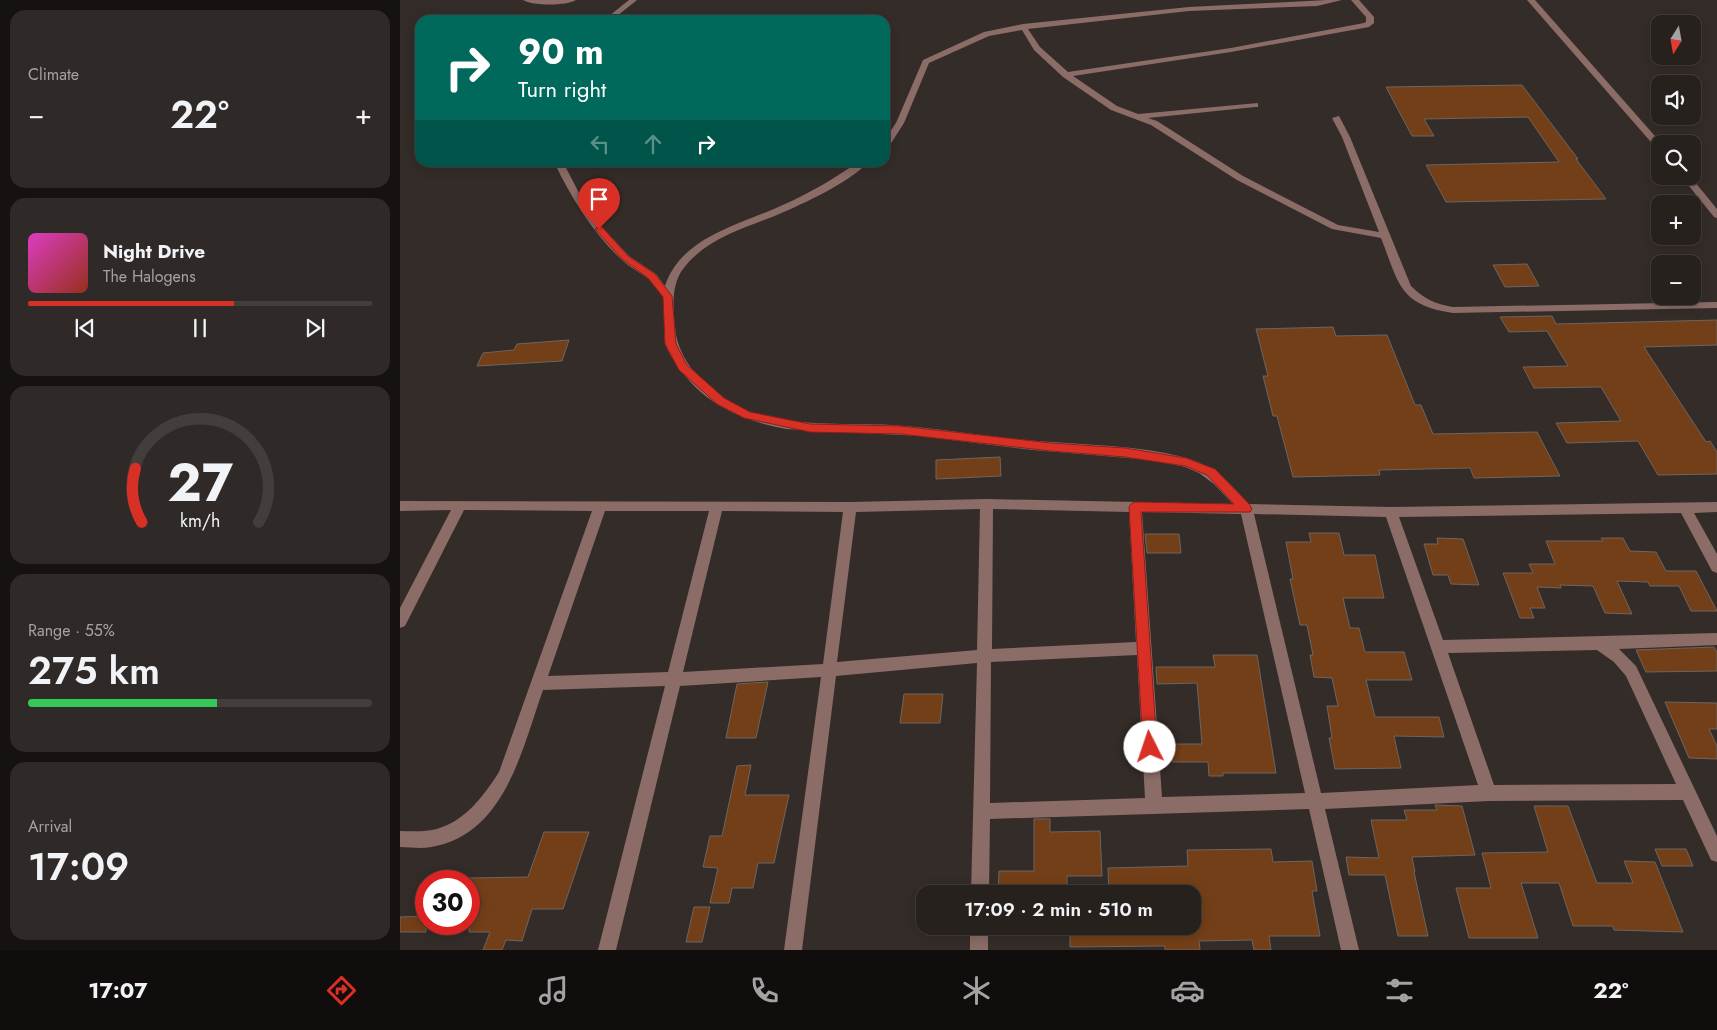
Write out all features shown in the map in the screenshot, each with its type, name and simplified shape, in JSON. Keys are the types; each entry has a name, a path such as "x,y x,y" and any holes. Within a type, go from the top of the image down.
{"street":[{"path":"527,0 550,2 572,0"},
{"path":"614,15 633,0"},
{"path":"890,138 900,123 926,62 987,34 1023,26 1189,9 1317,4 1338,0"},
{"path":"1066,75 1231,50 1370,23 1370,17 1355,0"},
{"path":"1531,0 1651,138"},
{"path":"1023,26 1037,48 1066,75 1114,108 1154,123 1240,178 1335,227 1385,236"},
{"path":"1138,116 1255,106"},
{"path":"1336,118 1406,288 1418,299 1434,307 1453,310 1495,310 1717,305"},
{"path":"560,167 574,194 599,229 625,258 652,276 668,296"},
{"path":"859,167 851,173 789,206 723,235 699,248 679,267 668,296 670,344 683,367 721,401 747,416 810,428 900,430 1051,447 1125,452 1186,462 1211,472 1246,509 1350,950"},
{"path":"1692,185 1717,216"},
{"path":"980,885 987,504"},
{"path":"400,506 850,507 987,504 1391,512 1717,507"},
{"path":"400,622 460,505"},
{"path":"400,839 431,838 454,831 474,817 492,799 504,776 601,505"},
{"path":"607,950 717,506"},
{"path":"792,950 850,507"},
{"path":"1135,507 1154,806"},
{"path":"1684,507 1717,567"},
{"path":"1391,512 1489,792"},
{"path":"1438,647 1717,639"},
{"path":"1599,643 1619,657 1631,671 1717,854"},
{"path":"537,683 674,679 829,670 984,656 1143,648"},
{"path":"981,812 1315,801 1489,792 1688,792"},
{"path":"979,935 979,950"}],"building":[{"path":"1522,85 1606,199 1446,202 1426,165 1559,162 1528,117 1424,119 1434,136 1412,136 1386,87"},
{"path":"1527,264 1539,286 1505,287 1493,265"},
{"path":"1552,316 1556,324 1717,320 1717,345 1644,347 1706,442 1710,441 1717,452 1717,474 1658,475 1638,441 1567,443 1556,423 1621,421 1601,387 1534,388 1523,367 1568,366 1547,331 1509,332 1500,317"},
{"path":"1333,327 1336,336 1387,335 1415,405 1421,405 1433,434 1537,432 1560,476 1474,478 1470,468 1379,470 1380,475 1293,477 1277,416 1273,416 1263,376 1268,376 1256,329"},
{"path":"569,340 562,361 477,366 483,353 514,350 517,344"},
{"path":"1000,457 1001,476 936,479 936,460"},
{"path":"1309,533 1339,533 1344,555 1375,555 1384,598 1343,598 1350,628 1359,628 1365,652 1404,652 1412,680 1366,680 1375,717 1439,717 1444,737 1394,736 1401,768 1335,769 1329,738 1332,738 1327,706 1338,706 1332,678 1314,677 1310,655 1313,655 1307,625 1300,625 1290,579 1293,579 1286,542 1311,542"},
{"path":"1145,534 1179,534 1181,553 1147,553"},
{"path":"1437,538 1463,539 1479,585 1451,584 1448,575 1433,575 1424,544 1438,544"},
{"path":"1601,538 1623,538 1630,551 1656,552 1666,571 1696,571 1717,611 1691,611 1679,586 1650,586 1648,582 1617,581 1632,614 1605,613 1593,586 1560,585 1561,588 1537,587 1545,608 1530,608 1534,618 1520,618 1503,573 1533,573 1529,564 1555,564 1546,541 1603,541"},
{"path":"1714,647 1717,652 1717,671 1646,672 1636,650"},
{"path":"1213,655 1257,655 1276,773 1223,773 1223,776 1209,776 1208,762 1172,762 1171,744 1202,744 1197,683 1157,684 1156,667 1215,667"},
{"path":"768,682 756,738 726,738 737,684"},
{"path":"904,694 943,694 940,723 900,723"},
{"path":"1665,702 1717,703 1717,729 1709,729 1717,746 1717,759 1689,758"},
{"path":"751,765 745,795 789,795 774,863 758,863 753,888 732,888 729,903 710,903 718,868 703,867 710,836 722,836 737,766"},
{"path":"1435,805 1462,806 1475,855 1412,857 1428,936 1398,936 1385,875 1349,875 1346,857 1379,858 1371,820 1407,820 1404,810 1437,810"},
{"path":"1534,806 1568,806 1597,883 1633,883 1624,861 1655,862 1683,932 1614,930 1613,926 1573,926 1559,883 1521,883 1538,938 1469,938 1456,888 1491,888 1482,853 1548,852"},
{"path":"1034,819 1050,819 1050,832 1100,831 1102,876 1067,876 1067,885 998,885 999,871 1034,871"},
{"path":"544,832 589,832 563,909 532,909 522,941 506,940 502,950 483,950 490,932 480,932 480,878 528,877"},
{"path":"1271,849 1273,862 1312,861 1317,891 1312,891 1320,936 1269,936 1271,950 1254,950 1252,940 1199,941 1200,950 1165,950 1165,946 1070,947 1070,935 1201,935 1201,885 1109,885 1108,868 1188,866 1187,850"},
{"path":"1655,849 1686,849 1693,866 1662,866"},
{"path":"694,907 710,907 702,942 686,942"},
{"path":"415,916 415,932 400,932 400,917"}],"route":[{"path":"599,229 625,258 652,276 668,296 670,344 683,367 721,401 747,416 810,428 900,430 1051,447 1125,452 1186,462 1211,472 1246,509 1135,507 1150,747"}]}
